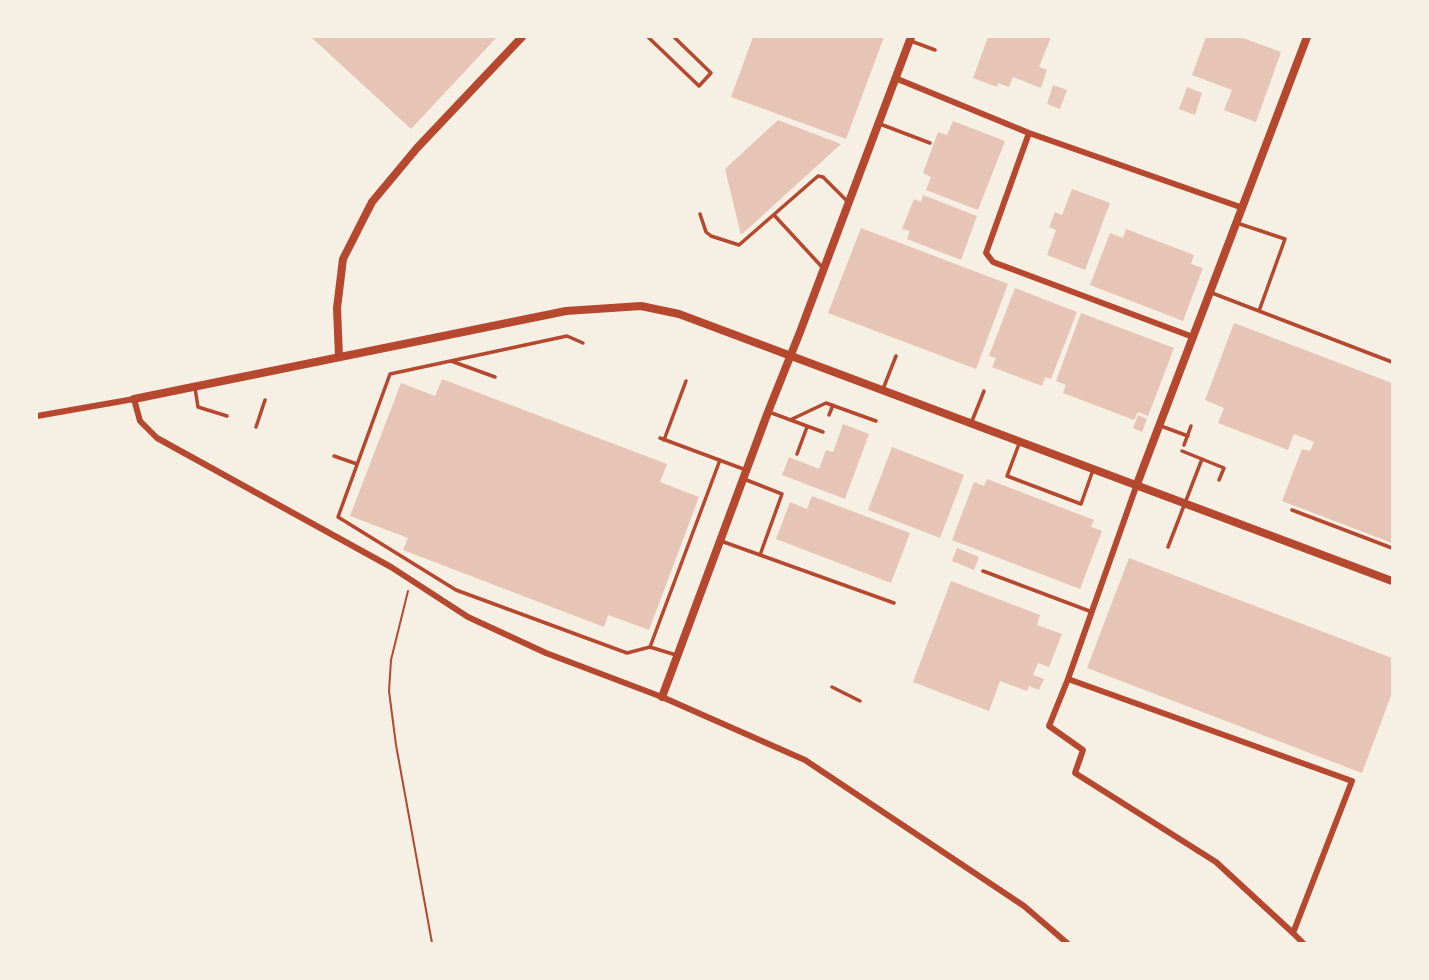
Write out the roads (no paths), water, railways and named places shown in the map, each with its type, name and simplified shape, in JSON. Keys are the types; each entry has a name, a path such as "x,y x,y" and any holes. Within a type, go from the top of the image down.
{"street":[{"path":"340,357 337,307 343,260 372,202 416,148 522,37"},
{"path":"1303,943 1216,862 1075,773 1083,750 1049,726 1137,484 1307,37"},
{"path":"662,697 910,39"},
{"path":"895,78 1029,133 1243,208"},
{"path":"1029,133 986,253 993,262 1193,337"},
{"path":"37,416 134,399 566,311 641,306 679,314 791,355 1392,581"},
{"path":"134,399 140,421 147,431 157,438 412,580 468,617 546,653 662,697 805,760 1024,906 1067,943"},
{"path":"1068,679 1352,781 1293,933"}],"lane":[{"path":"648,37 699,86 711,73 674,37"},
{"path":"910,39 935,50"},
{"path":"878,124 930,143"},
{"path":"700,214 710,236 739,245 818,176 848,202"},
{"path":"774,215 823,269"},
{"path":"1237,223 1285,239 1259,311"},
{"path":"1210,292 1392,362"},
{"path":"583,343 567,336 390,374 338,517 456,590 626,653 650,648 678,655"},
{"path":"883,389 896,356"},
{"path":"450,361 495,377"},
{"path":"686,381 662,439 720,460 782,494 760,555"},
{"path":"195,386 198,407 227,416"},
{"path":"972,422 984,391"},
{"path":"256,426 265,400"},
{"path":"790,420 826,402 876,421"},
{"path":"829,415 833,405"},
{"path":"768,412 823,432"},
{"path":"797,454 807,426"},
{"path":"1159,426 1188,436"},
{"path":"1184,445 1191,426"},
{"path":"1021,440 1007,476 1019,481 1081,504 1094,468"},
{"path":"1182,452 1224,468 1219,481"},
{"path":"334,456 357,464"},
{"path":"1168,547 1202,459"},
{"path":"650,648 720,460"},
{"path":"1293,510 1392,548"},
{"path":"720,540 894,603"},
{"path":"983,571 1092,612"},
{"path":"832,687 860,701"}]}
